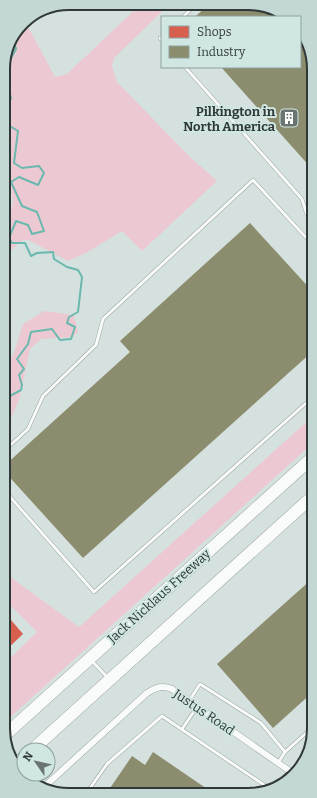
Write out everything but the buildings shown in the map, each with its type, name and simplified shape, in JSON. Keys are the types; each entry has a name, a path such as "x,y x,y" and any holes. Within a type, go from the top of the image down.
{"highway":[{"name":"Jack Nicklaus Freeway","path":"10,730 307,462"},
{"path":"41,742 307,501"}],"street":[{"name":"Justus Road","path":"47,784 147,694 157,687 164,686 172,689 289,771"}],"lane":[{"path":"186,68 302,199 307,215"},
{"path":"10,446 28,429 43,396 96,345 103,319 254,180 307,238"},
{"path":"10,497 94,592 307,402"},
{"path":"90,658 109,680"},
{"path":"189,701 200,684 261,723 285,752"},
{"path":"182,729 197,707"},
{"path":"90,788 107,764 162,716 264,786"},
{"path":"278,763 285,752 307,732"}],"shaded area":[{"path":"135,10 164,10 114,58 112,66 117,82 190,157 217,181 142,251 122,231 86,253 68,261 28,240 23,240 10,251 10,212 13,203 10,186 10,66 16,43 27,27 55,77 67,74"},
{"path":"44,311 74,315 78,332 72,337 41,339 30,349 19,400 10,421 10,355 13,356 23,324"},
{"path":"307,421 307,448 10,717 10,658 37,632 10,605 10,577 79,627"}],"waterway":[{"path":"11,57 16,49 15,46"},
{"path":"10,94 10,100"},
{"path":"10,126 18,131 14,163 22,168 39,166 44,173 38,185 19,177 11,182 22,206 37,212 44,231 32,234 28,225 16,221 10,236"},
{"path":"10,240 12,243 25,243 31,256 37,253 53,252 54,259 67,267 78,270 82,277 78,312 69,317 67,323 75,327 71,339 60,340 52,329 31,332 28,344 17,359 24,369 19,375 22,385 21,390 10,396"}],"place":[{"name":"Pilkington in North America","path":"289,118"}]}
